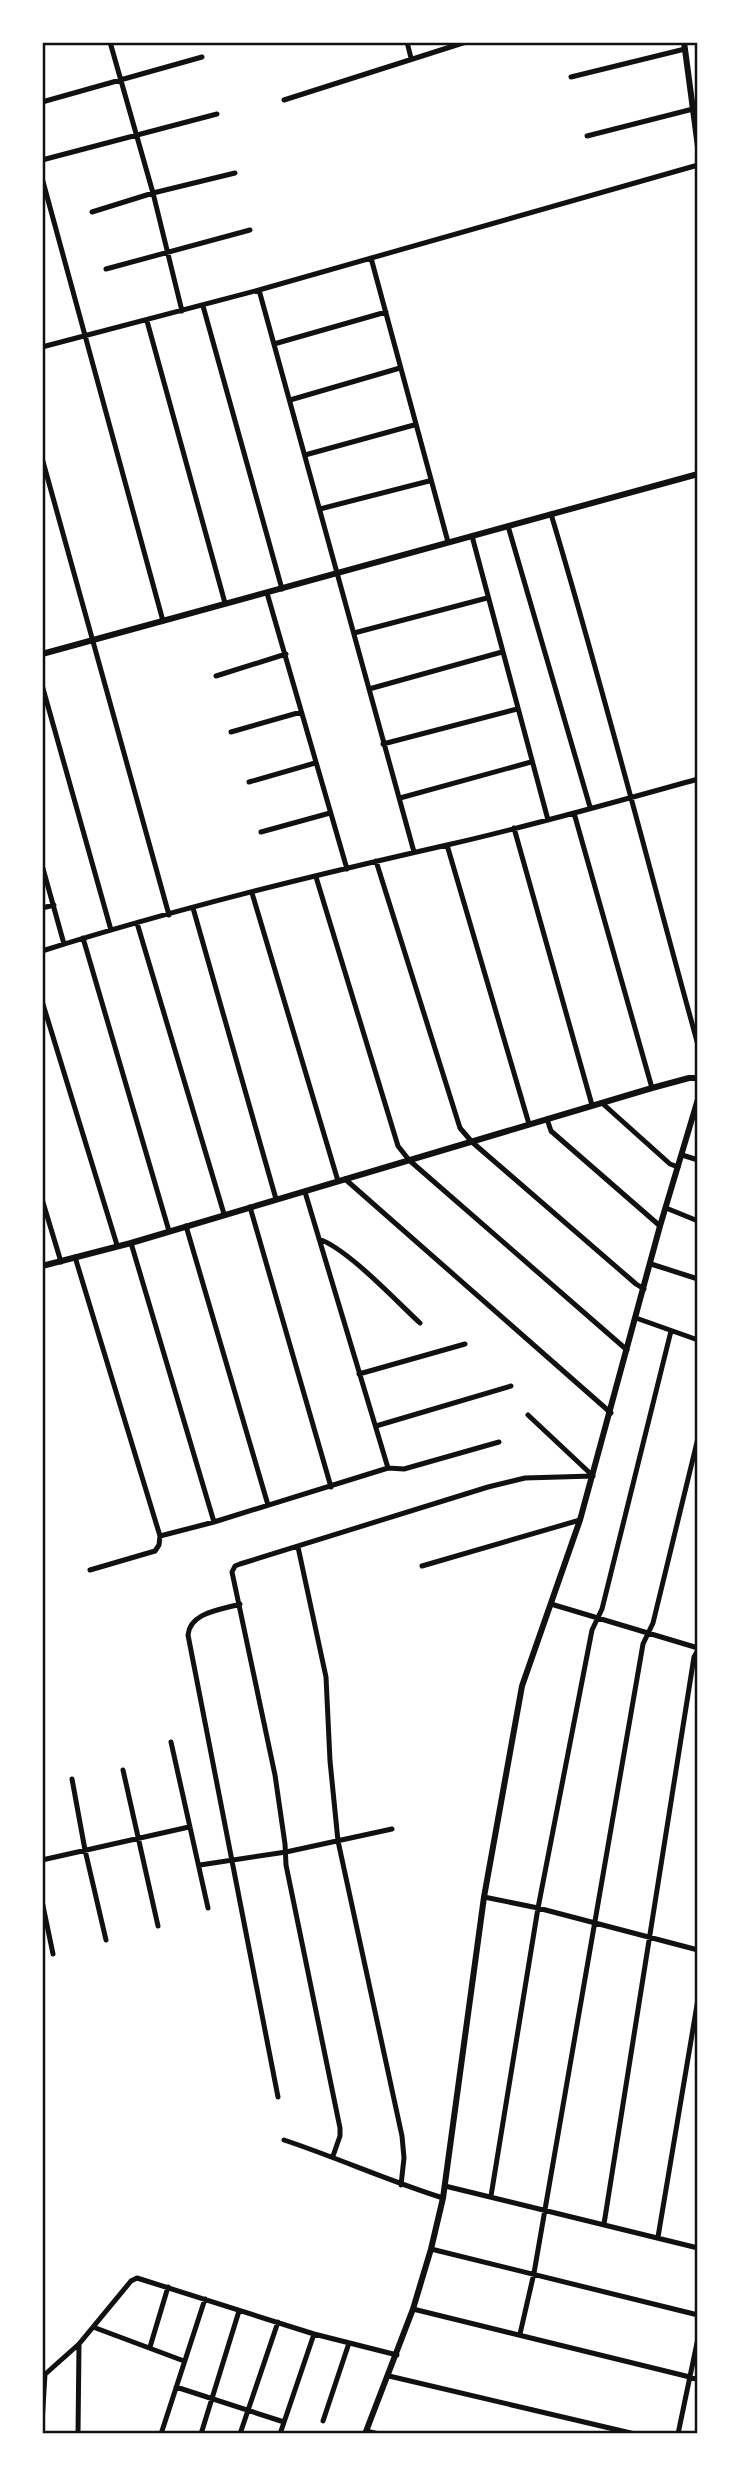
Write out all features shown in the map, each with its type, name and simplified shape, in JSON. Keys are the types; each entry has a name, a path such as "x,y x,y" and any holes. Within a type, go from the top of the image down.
{"street":[{"path":"110,42 153,193 182,311"},
{"path":"407,42 411,58"},
{"path":"285,100 466,42"},
{"path":"571,77 685,45 698,147"},
{"path":"42,102 202,57"},
{"path":"587,136 693,109"},
{"path":"42,160 217,114"},
{"path":"42,346 203,306 698,165"},
{"path":"92,212 153,193 235,173"},
{"path":"42,178 163,621"},
{"path":"106,269 250,230"},
{"path":"370,257 447,542"},
{"path":"259,290 414,852"},
{"path":"203,306 282,589"},
{"path":"274,344 386,312"},
{"path":"147,321 225,604"},
{"path":"290,400 400,368"},
{"path":"305,455 414,425"},
{"path":"42,458 169,915"},
{"path":"42,654 698,474"},
{"path":"320,509 429,481"},
{"path":"551,514 592,649 629,798 698,1045"},
{"path":"508,526 590,807"},
{"path":"472,536 548,820"},
{"path":"267,593 348,869"},
{"path":"354,633 487,598"},
{"path":"369,690 502,652"},
{"path":"216,676 286,653"},
{"path":"42,685 111,930"},
{"path":"383,744 517,709"},
{"path":"231,732 301,712"},
{"path":"400,798 531,762"},
{"path":"249,782 315,763"},
{"path":"42,951 193,908 548,820 698,779"},
{"path":"261,832 330,813"},
{"path":"574,813 652,1088"},
{"path":"514,828 593,1105"},
{"path":"447,845 529,1124"},
{"path":"376,861 460,1128 472,1142 644,1289"},
{"path":"42,865 64,944"},
{"path":"316,877 398,1146 410,1160 627,1350"},
{"path":"252,893 342,1180 611,1413"},
{"path":"42,908 54,905"},
{"path":"193,908 276,1199"},
{"path":"137,923 224,1214"},
{"path":"83,938 169,1231"},
{"path":"42,1001 117,1245"},
{"path":"42,1266 131,1243 652,1088 689,1078 698,1079"},
{"path":"379,2434 366,2433 413,2309 443,2197 484,1897 522,1686 580,1520 660,1226 698,1099"},
{"path":"602,1103 670,1164 678,1167"},
{"path":"547,1119 551,1131 660,1226"},
{"path":"682,1155 698,1160"},
{"path":"304,1192 388,1468"},
{"path":"42,1199 61,1262"},
{"path":"250,1208 331,1487"},
{"path":"666,1208 698,1221"},
{"path":"186,1226 268,1505"},
{"path":"319,1239 339,1250 420,1323"},
{"path":"131,1243 214,1522"},
{"path":"75,1257 160,1536 155,1551 90,1570"},
{"path":"650,1264 698,1279"},
{"path":"636,1318 698,1340"},
{"path":"491,2196 538,1908 592,1630 602,1609 671,1331"},
{"path":"359,1374 465,1344"},
{"path":"376,1426 511,1386"},
{"path":"528,1415 593,1476"},
{"path":"520,2334 534,2273 643,1644 653,1623 698,1438"},
{"path":"160,1536 388,1468 404,1469 499,1442"},
{"path":"333,2156 340,2128 286,1865 275,1775 232,1572 234,1566 488,1487 525,1478 593,1476"},
{"path":"422,1566 580,1520"},
{"path":"298,1547 326,1677 330,1761 338,1841 402,2136 404,2158 401,2185"},
{"path":"240,1604 202,1615 189,1626 188,1636 278,2098"},
{"path":"551,1604 698,1649 694,1657 648,1937 604,2224"},
{"path":"171,1742 208,1908"},
{"path":"123,1770 158,1926"},
{"path":"72,1779 106,1940"},
{"path":"42,1860 189,1827"},
{"path":"200,1866 286,1852 392,1829"},
{"path":"484,1897 538,1908 698,1950"},
{"path":"42,1901 53,1954"},
{"path":"658,2237 698,1999"},
{"path":"284,2140 333,2156 401,2185 443,2197"},
{"path":"445,2186 698,2248"},
{"path":"431,2249 698,2315"},
{"path":"42,2424 44,2376 79,2344 131,2281 137,2278 314,2334 397,2355"},
{"path":"150,2347 168,2287"},
{"path":"161,2434 205,2299"},
{"path":"413,2309 698,2379"},
{"path":"201,2434 239,2311"},
{"path":"240,2434 278,2322"},
{"path":"93,2327 184,2361"},
{"path":"280,2434 314,2334"},
{"path":"678,2434 698,2338"},
{"path":"323,2421 349,2343"},
{"path":"78,2434 79,2344"},
{"path":"388,2376 635,2434"},
{"path":"176,2387 284,2422"}]}
